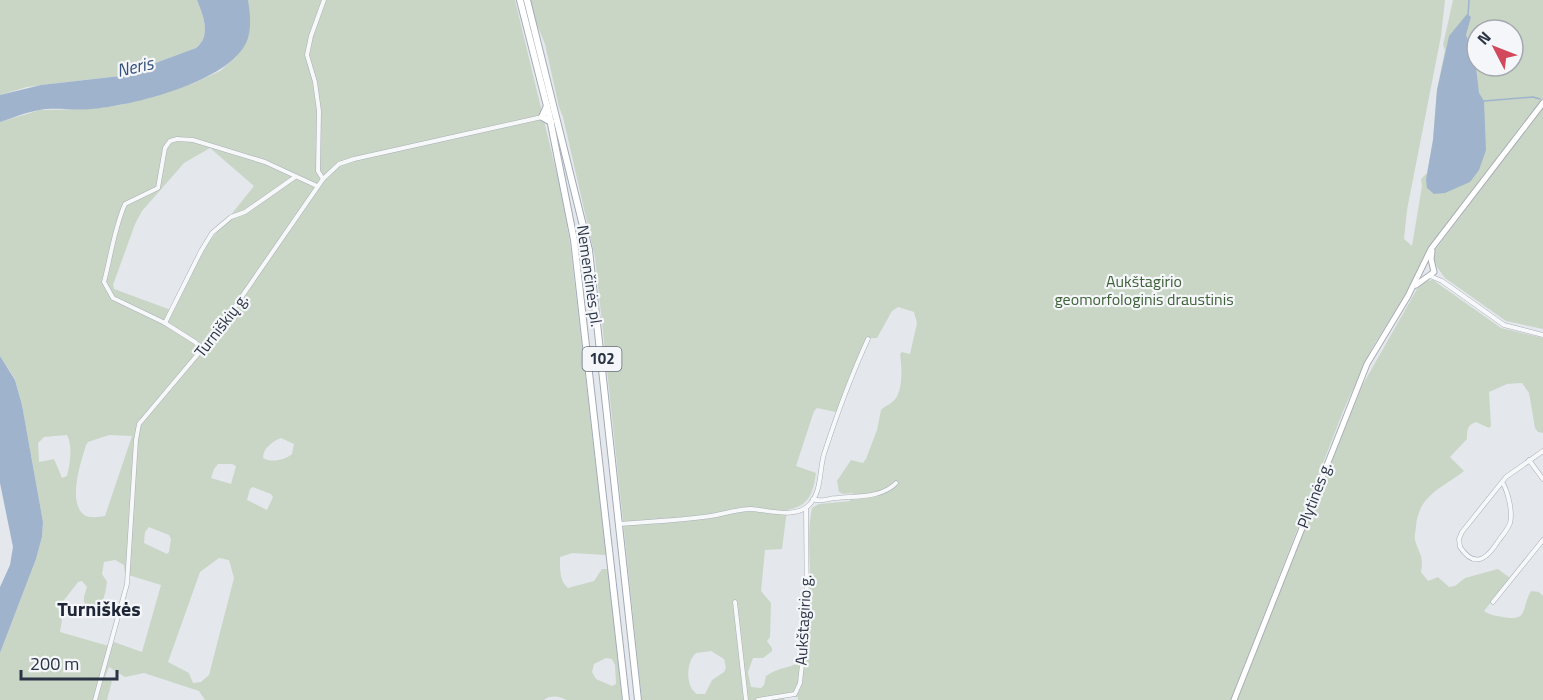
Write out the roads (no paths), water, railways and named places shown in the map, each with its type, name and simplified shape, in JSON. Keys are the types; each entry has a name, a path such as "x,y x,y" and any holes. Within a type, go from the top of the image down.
{"main road":[{"name":"Nemenčinės pl.","path":"520,0 535,43 563,159 626,700"},
{"name":"Nemenčinės pl.","path":"527,0 551,122 589,250 638,700"},
{"path":"1434,245 1431,259 1434,272 1429,276 1422,271 1434,245 1543,103"},
{"path":"548,106 542,117 551,122"},
{"path":"1424,265 1429,264 1433,267"},
{"name":"Plytinės g.","path":"1234,700 1363,370 1422,271"},
{"name":"Plytinės g.","path":"1408,296 1420,281 1429,276"},
{"path":"593,404 606,402"}],"street":[{"path":"323,179 318,171 319,111 315,82 307,55 314,26 324,0"},
{"name":"Turniškių g.","path":"95,700 127,584 138,428 145,416 203,350 240,302 317,186 339,164 354,159 542,117"},
{"path":"203,350 195,342 165,323 113,298 104,282 113,251 118,221 125,204 158,188 165,148 168,143 177,140 193,140 265,162 317,186"},
{"path":"165,323 201,251 216,229 231,217 245,212 296,177"},
{"path":"1433,267 1442,281"},
{"path":"1429,276 1442,281 1504,325 1543,335"},
{"path":"620,524 711,516 736,510 785,512 806,508 813,499 819,483 824,454 852,375 868,339"},
{"path":"1502,482 1508,498 1510,522 1489,555 1483,559 1471,557 1460,548 1459,540 1462,532 1502,482 1543,451"},
{"path":"1529,460 1543,478"},
{"path":"813,499 819,501 853,498 885,491 896,483"},
{"name":"Aukštagirio g.","path":"758,700 795,694 800,683 807,616 806,508"},
{"path":"1493,602 1543,540"},
{"path":"735,602 746,700"}],"water":[{"path":"197,0 248,0 249,36 237,56 221,68 201,80 178,89 130,103 91,109 40,110 0,122 0,95 41,85 120,76 196,48 204,38 205,31 204,19"},
{"path":"1467,14 1471,17 1465,18 1465,78 1477,78 1479,93 1484,101 1486,150 1479,170 1470,182 1445,193 1434,194 1427,188 1426,180 1433,140 1437,90 1449,36"},
{"path":"0,356 15,380 22,405 43,522 42,537 36,559 0,653 0,587 10,565 13,547 0,483"}],"waterway":[{"path":"1468,15 1469,0"},
{"path":"1484,101 1533,97 1540,99"}],"district":[{"name":"Turniškės","path":"99,609"}],"water label":[{"name":"Neris","path":"135,67"}],"park label":[{"name":"Aukštagirio geomorfologinis draustinis","path":"1144,290"}]}
